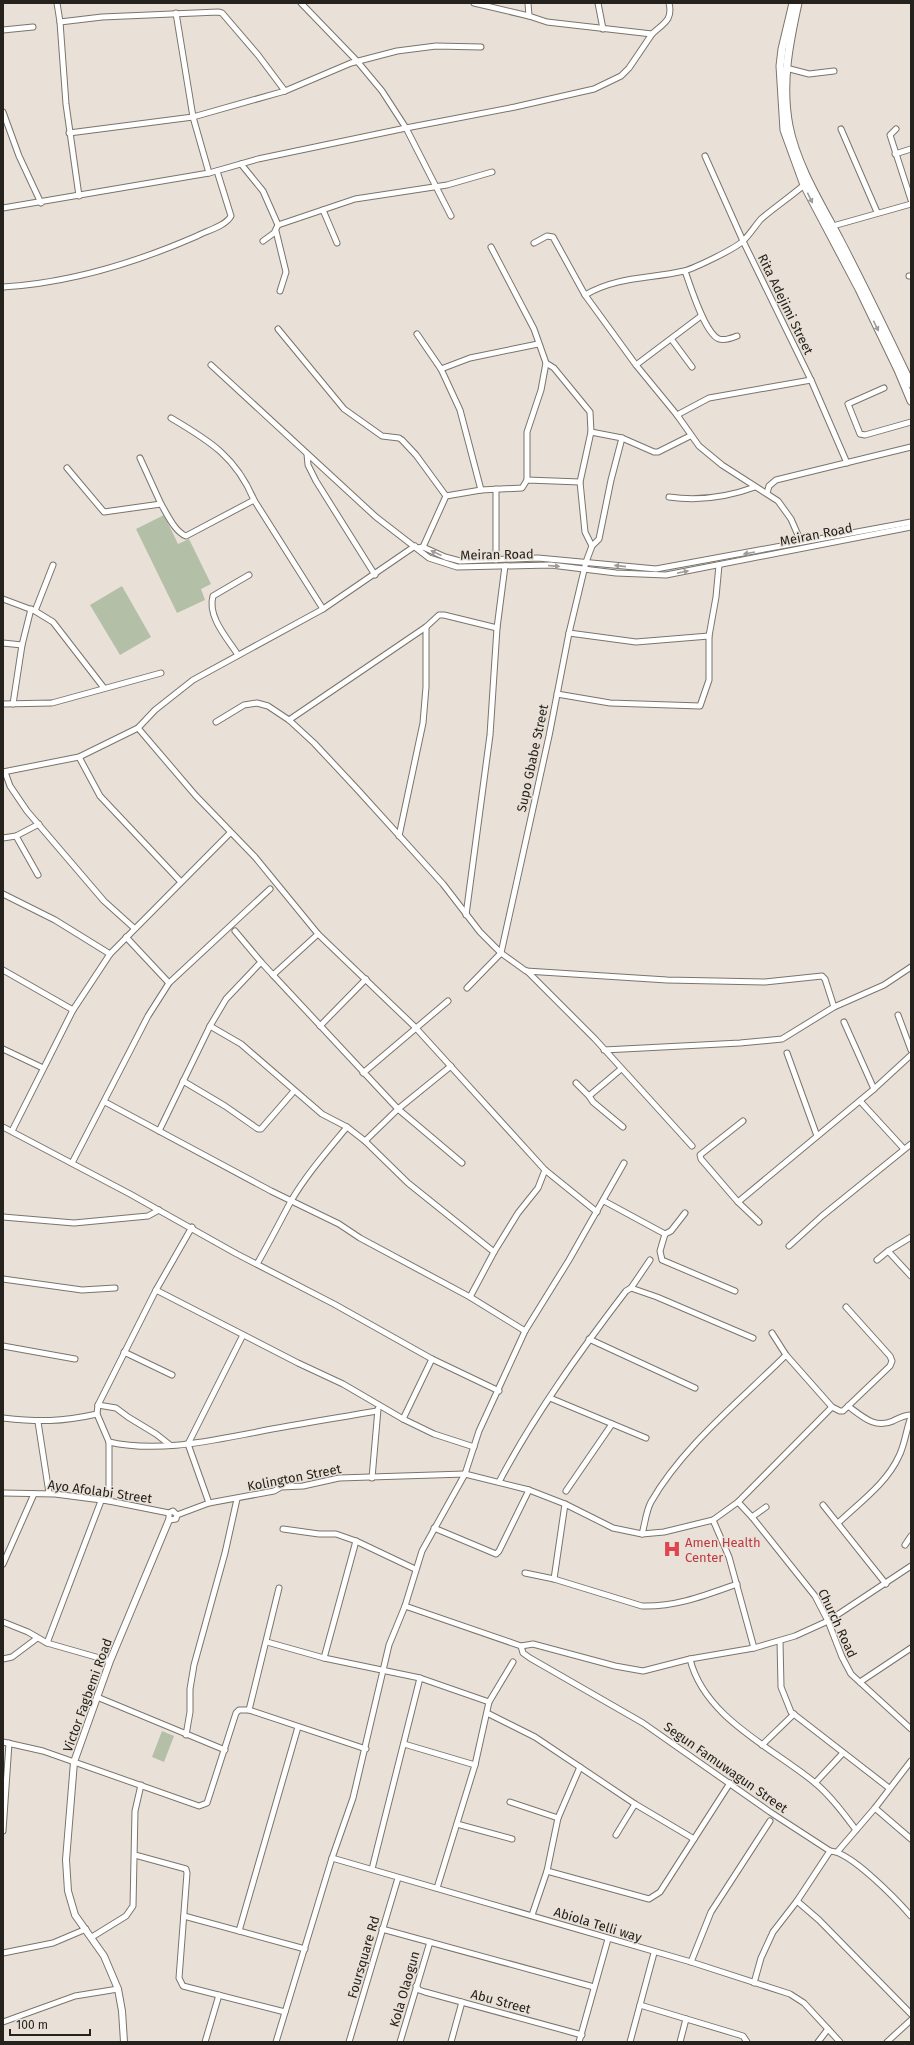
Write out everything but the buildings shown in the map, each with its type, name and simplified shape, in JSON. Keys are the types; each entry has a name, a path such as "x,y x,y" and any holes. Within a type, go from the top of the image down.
{"main road":[{"path":"793,3 783,67 781,110 784,130 804,185 825,218 833,226 880,318 911,384"},
{"path":"798,3 785,49 787,60 783,67 790,127 799,158 825,218 898,370 911,401"}],"street":[{"path":"57,3 70,133 79,196"},
{"path":"301,3 357,61 382,91 406,128 450,216"},
{"path":"474,3 529,16 547,22 652,34"},
{"path":"528,3 529,16"},
{"path":"598,3 603,29"},
{"path":"3,208 41,203 209,173 241,164 406,128 515,108 604,86 621,76 629,68 652,34 670,18 671,14 669,3"},
{"path":"60,22 176,13 222,13 258,55 285,91"},
{"path":"176,13 193,117 209,173"},
{"path":"3,30 33,27"},
{"path":"70,133 193,117 285,91 357,61 436,46 481,47"},
{"path":"783,67 809,74 834,71"},
{"path":"3,112 19,156 41,203"},
{"path":"896,129 890,135 911,200"},
{"path":"841,130 877,212"},
{"path":"895,154 911,149"},
{"name":"Rita Adejimi Street","path":"705,156 743,241 811,380 847,463"},
{"path":"241,164 263,191 278,225 276,230 263,242"},
{"path":"3,287 27,286 82,276 110,269 168,248 212,229 229,219 231,216 217,170"},
{"path":"278,225 355,199 447,185 492,172"},
{"path":"585,296 597,288 645,276 685,271 743,241 761,219 804,185"},
{"path":"833,226 877,212 911,204"},
{"path":"323,210 338,243"},
{"path":"276,230 286,272 280,291"},
{"path":"534,243 547,236 553,237 585,296 636,365 677,415 690,436 708,456 778,501 787,511 801,542"},
{"path":"446,496 481,490 522,488 527,480 527,432 541,390 546,363 538,344 534,329 491,247"},
{"path":"685,271 702,316 714,336 719,339 737,336"},
{"path":"636,365 672,340 702,316"},
{"path":"278,329 344,409 382,436 399,438 416,455 446,496"},
{"path":"417,334 441,368 460,410 481,490"},
{"path":"672,340 692,367"},
{"path":"441,368 470,358 538,344"},
{"path":"546,363 554,368 588,409 591,432 580,482 585,532 592,546"},
{"path":"211,365 376,517 418,547"},
{"path":"677,415 709,398 811,380"},
{"path":"884,388 848,404 860,434 865,435 911,422"},
{"path":"171,418 216,447 232,462 244,477 254,500 323,609"},
{"path":"591,432 622,438 654,452 658,452 690,436"},
{"name":"Supo Gbabe Street","path":"501,953 569,633 586,562 592,546 599,539 610,480 622,438"},
{"path":"767,493 769,486 776,480 911,447"},
{"path":"307,454 308,465 316,481 375,575"},
{"path":"140,458 161,504 171,520 182,534 186,536 254,500"},
{"path":"67,468 104,512 161,504"},
{"path":"527,480 580,482"},
{"path":"669,497 688,500 702,499 742,492 755,487"},
{"path":"496,489 496,560"},
{"path":"134,928 104,901 39,824 15,795 4,772 79,757 138,728 155,710 193,680 323,609 418,547 446,496"},
{"name":"Meiran Road","path":"418,547 429,558 457,566 551,565 624,574 666,575 902,526 911,522"},
{"name":"Meiran Road","path":"418,547 460,561 538,558 656,568 801,542 902,526 911,526"},
{"path":"13,704 22,645 33,610 53,565"},
{"path":"557,694 610,703 700,706 707,690 710,672 709,636 716,597 719,565"},
{"path":"466,914 490,735 497,628 505,566"},
{"path":"238,655 217,623 212,600 213,596 249,575"},
{"path":"3,599 33,610 59,628 104,688"},
{"path":"289,720 426,627 439,615 497,628"},
{"path":"399,836 423,723 426,687 426,627"},
{"path":"569,633 636,642 709,636"},
{"path":"3,643 22,645"},
{"path":"3,704 52,703 161,673"},
{"path":"216,722 244,705 257,703 268,706 289,720 314,743 443,884 480,932 501,953 526,971 622,1068 692,1146"},
{"path":"138,728 196,796 254,857 318,934 415,1027 545,1170 597,1212"},
{"path":"79,757 100,796 181,882"},
{"path":"3,838 16,836 39,824"},
{"path":"12,1131 73,1010 110,954 134,928 230,833"},
{"path":"16,836 38,875"},
{"path":"72,1163 105,1102 148,1016 169,984 270,889"},
{"path":"3,894 55,920 110,954"},
{"path":"235,931 261,962 398,1109 462,1163"},
{"path":"273,975 318,934"},
{"path":"126,937 169,984"},
{"path":"467,988 501,953"},
{"path":"159,1131 210,1026 226,999 261,962"},
{"path":"604,1050 709,1045 782,1039 834,1007 884,985 911,967"},
{"path":"3,970 73,1010"},
{"path":"526,971 690,980 765,982 822,976 825,980 834,1007"},
{"path":"320,1026 366,979"},
{"path":"363,1072 415,1027 448,1001"},
{"path":"898,1015 911,1050"},
{"path":"844,1022 874,1089"},
{"path":"210,1026 241,1044 322,1114 347,1127 365,1141 408,1183 494,1252"},
{"path":"3,1049 43,1068"},
{"path":"787,1053 818,1136"},
{"path":"738,1202 874,1089 911,1055"},
{"path":"365,1141 398,1109 451,1066"},
{"path":"590,1096 622,1068"},
{"path":"183,1081 225,1106 258,1129 261,1128 294,1091"},
{"path":"576,1083 590,1096 593,1102 622,1127"},
{"path":"860,1100 904,1149"},
{"path":"105,1102 292,1201 339,1224 360,1238 470,1297 525,1331"},
{"path":"743,1121 700,1155 701,1159 738,1202 759,1222"},
{"path":"3,1127 192,1227 432,1359 499,1391"},
{"path":"257,1264 283,1220 292,1201 326,1152 347,1127"},
{"path":"789,1246 822,1216 911,1144"},
{"path":"276,2042 306,1949 332,1858 353,1798 366,1748 389,1645 405,1606 415,1568 434,1528 465,1474 485,1418 499,1391 525,1331 604,1201 624,1163"},
{"path":"470,1297 494,1252 518,1213 538,1188 545,1170"},
{"path":"604,1201 665,1234"},
{"path":"3,1217 74,1223 148,1216 159,1210"},
{"path":"685,1213 671,1231 665,1234 660,1251 662,1260 735,1291"},
{"path":"109,1501 109,1442 96,1414 98,1405 156,1290 192,1227"},
{"path":"877,1260 888,1251 911,1237"},
{"path":"888,1251 911,1276"},
{"path":"499,1482 513,1454 589,1339 626,1291 631,1288 650,1260"},
{"path":"3,1280 82,1290 115,1288"},
{"path":"631,1288 657,1296 753,1338"},
{"path":"156,1290 343,1384 378,1408 434,1434 474,1447"},
{"path":"772,1333 786,1355 832,1407 840,1411 848,1406 890,1366 892,1361 890,1356 846,1307"},
{"path":"209,1503 188,1444 243,1335"},
{"path":"589,1339 695,1388"},
{"path":"3,1346 75,1359"},
{"path":"124,1352 172,1375"},
{"path":"642,1534 651,1503 664,1482 697,1442 786,1355"},
{"path":"403,1419 432,1359"},
{"path":"550,1398 646,1438"},
{"path":"98,1405 116,1408 170,1445"},
{"path":"838,1523 875,1489 893,1465 899,1456 911,1416 906,1415 886,1424 878,1424 873,1423 848,1406"},
{"path":"754,1648 738,1584 729,1557 713,1520 738,1502 832,1407"},
{"path":"109,1442 130,1445 170,1445 208,1442 378,1408"},
{"path":"372,1478 378,1408"},
{"path":"3,1418 38,1422 72,1419 96,1414"},
{"path":"38,1422 49,1494"},
{"path":"566,1491 612,1424"},
{"name":"Kolington Street","path":"169,1516 174,1521 177,1515 209,1503 274,1491 281,1487 303,1486 339,1478 465,1474 528,1490 565,1504 613,1528 642,1534 664,1532 713,1520"},
{"path":"434,1528 496,1554 499,1551 528,1490"},
{"name":"Ayo Afolabi Street","path":"3,1493 49,1494 109,1501 169,1516 173,1512 177,1515"},
{"path":"3,1564 34,1494"},
{"path":"186,1735 190,1712 190,1689 194,1665 225,1553 237,1499"},
{"path":"47,1643 101,1501"},
{"name":"Church Road","path":"738,1502 752,1517 815,1596 828,1621 847,1668 911,1729"},
{"path":"554,1579 565,1504"},
{"path":"824,1505 886,1584"},
{"path":"752,1517 766,1507"},
{"name":"Victor Fagbemi Road","path":"124,2042 122,2011 118,1989 108,1964 71,1905 66,1876 74,1762 110,1661 169,1516"},
{"path":"283,1529 320,1534 336,1534 356,1541 415,1568"},
{"path":"905,1545 911,1536"},
{"path":"324,1658 356,1541"},
{"path":"405,1606 521,1646 533,1644 615,1666 643,1671 690,1660 754,1648 795,1636 828,1621 911,1566"},
{"path":"525,1573 554,1579 642,1606 657,1606 689,1600 738,1584"},
{"path":"249,1710 267,1642 279,1588"},
{"path":"3,1622 28,1632 36,1639 110,1661"},
{"path":"3,1659 12,1657 36,1639"},
{"path":"780,1640 781,1687 786,1704 794,1714 889,1788"},
{"path":"267,1642 324,1658 420,1678 488,1702"},
{"name":"Segun Famuwagun Street","path":"521,1646 523,1653 530,1658 643,1723 770,1812 830,1851"},
{"path":"860,1682 911,1648"},
{"path":"690,1660 704,1690 716,1707 762,1745 815,1783 840,1809 856,1830"},
{"path":"436,1888 475,1765 487,1713 488,1702 513,1662"},
{"path":"372,1869 420,1678"},
{"path":"97,1697 225,1750"},
{"path":"3,1831 6,1742 43,1751 204,1806 207,1804 236,1712 242,1709 366,1748"},
{"path":"487,1713 535,1737 635,1804 694,1839"},
{"path":"762,1745 794,1714"},
{"path":"239,1931 298,1727"},
{"path":"404,1744 475,1765"},
{"path":"815,1783 843,1753"},
{"path":"838,1851 875,1808 911,1760"},
{"path":"532,1916 547,1871 558,1818 580,1767"},
{"path":"547,1871 649,1899 660,1892 730,1783"},
{"path":"92,1937 126,1916 133,1906 135,1811 141,1785"},
{"path":"510,1802 558,1818"},
{"path":"616,1835 635,1804"},
{"path":"875,1808 911,1839"},
{"path":"691,1962 711,1912 770,1821"},
{"path":"457,1824 512,1839"},
{"path":"754,1983 761,1958 773,1932 797,1901 830,1851 838,1851 886,1889 911,1916"},
{"path":"135,1855 186,1869 180,1982 183,1986 285,2012"},
{"name":"Abiola Telli way","path":"332,1858 654,1953 691,1962 798,1998 840,2042"},
{"name":"Foursquare Rd","path":"350,2042 398,1878"},
{"path":"797,1901 819,1920 911,2014"},
{"path":"184,1916 306,1949"},
{"path":"3,1953 52,1943 86,1929"},
{"path":"382,1929 594,1987"},
{"path":"579,2042 608,1939"},
{"name":"Kola Olaogun","path":"400,2042 430,1942"},
{"path":"630,2042 654,1953"},
{"name":"Abu Street","path":"416,1986 419,1990 582,2035"},
{"path":"3,2022 75,1996 118,1989"},
{"path":"205,2042 219,1995"},
{"path":"451,2042 462,2002"},
{"path":"640,2005 743,2036 747,2042"},
{"path":"680,2042 686,2019"},
{"path":"887,2042 911,2020"},
{"path":"818,2042 828,2029"}],"green space":[{"path":"164,515 178,544 189,539 211,584 201,589 205,600 177,613 136,529"},
{"path":"122,586 151,637 120,655 90,605"},
{"path":"162,1731 174,1736 164,1762 152,1757"}],"place":[{"name":"Amen Health Center","path":"672,1549"}]}
